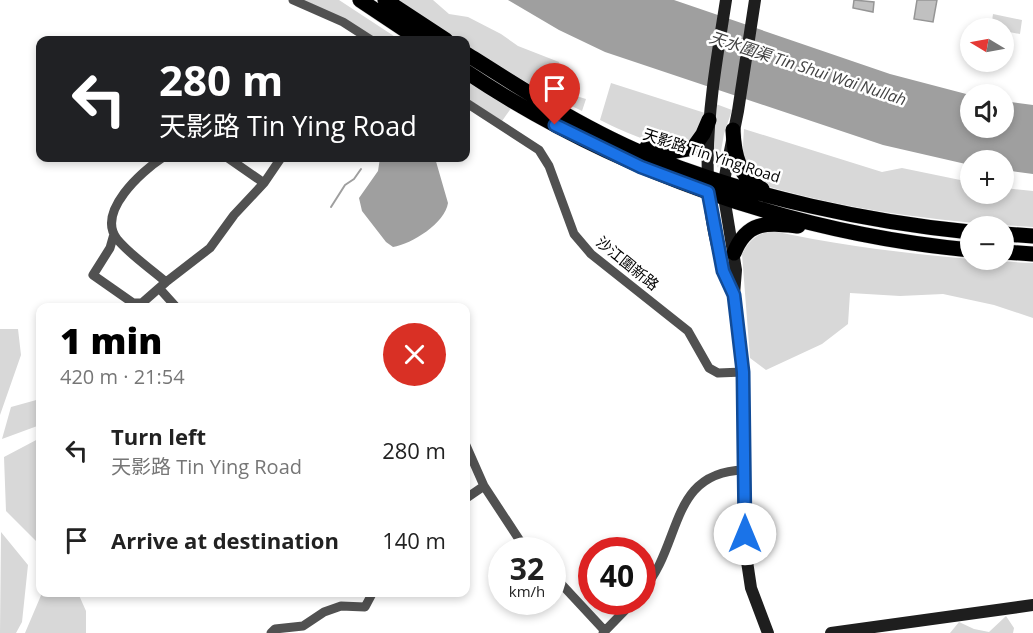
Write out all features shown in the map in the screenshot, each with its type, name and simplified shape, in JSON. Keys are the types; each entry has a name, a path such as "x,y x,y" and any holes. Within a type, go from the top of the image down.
{"main road":[{"path":"360,0 414,36"},
{"path":"385,0 440,36"},
{"name":"天影路 Tin Ying Road","path":"470,55 529,94 656,159 776,196 881,220 960,231"},
{"path":"470,73 521,106 577,137 641,167 708,192 842,231"},
{"path":"618,141 661,151 686,151 698,143 709,120"},
{"path":"733,130 736,158 743,172 756,186 776,196"},
{"path":"734,253 737,244 748,231 764,224 842,231 960,249"},
{"path":"1014,235 1033,236"},
{"path":"1014,253 1033,254"}],"street":[{"path":"294,0 343,22 365,36"},
{"path":"726,0 710,102 707,176 723,271 734,295"},
{"path":"755,3 724,181 724,197 736,270 734,295 743,372 745,534 748,575 754,600 768,633"},
{"name":"沙江圍新路","path":"470,105 538,150 549,166 574,234 591,254 688,331 709,368 718,373 743,372"},
{"path":"157,162 127,189 116,203 113,209 114,234 110,248 93,275 133,303 145,301 210,248 234,215 264,183 278,162"},
{"path":"234,162 264,183"},
{"path":"114,234 162,285 174,303"},
{"path":"470,454 484,486 517,537"},
{"path":"656,573 684,505 693,491 713,474 744,470"},
{"path":"470,496 484,486"},
{"path":"566,590 604,632 620,615"},
{"path":"271,633 275,629 303,626 324,612 341,606 365,607 370,597"},
{"path":"831,633 901,629 1033,605"}],"shaded area":[{"path":"303,0 339,0 394,36 371,36 344,19"},
{"path":"396,0 433,0 449,14 468,17 501,34 518,46 559,62 554,77 576,96 586,99 582,111 470,48 470,36 453,36"},
{"path":"993,14 1012,18 992,18"},
{"path":"1014,18 1022,20 1020,34 1014,33"},
{"path":"470,79 512,107 502,121 470,100"},
{"path":"611,83 705,113 703,123 687,147 652,142 622,130 600,120"},
{"path":"716,104 732,110 724,134 718,168 713,154"},
{"path":"744,129 882,172 902,168 960,180 960,204 1014,204 1014,189 1033,191 1033,227 1014,226 1014,216 960,216 960,221 865,209 799,195 766,186 758,180 745,162"},
{"path":"772,231 837,243 960,258 960,270 1014,270 1014,262 1033,263 1033,318 994,305 943,294 900,296 850,293 848,324 822,344 766,370 750,358 742,254 754,238"},
{"path":"0,329 18,329 21,355 0,415"},
{"path":"36,400 36,426 2,439 11,407"},
{"path":"36,440 36,541 6,511 4,457"},
{"path":"1,532 28,565 22,622 16,633 0,633"},
{"path":"40,597 80,597 86,611 86,633 25,633"},
{"path":"1006,616 1014,628 1013,633 950,633 959,622 974,629 989,632"}],"water":[{"name":"天水圍渠 Tin Shui Wai Nullah","path":"508,0 674,0 890,74 960,92 960,138 1014,138 1014,102 1033,105 1033,174 1014,171 1014,150 960,150 960,163 883,145 605,52 559,30"},
{"path":"379,162 436,162 448,203 446,211 427,231 409,242 393,247 386,242 362,211 359,198 378,171"}],"building":[{"path":"854,0 874,2 873,12 853,8"},
{"path":"917,0 937,0 933,22 914,19"}],"waterway":[{"path":"331,207 345,185 354,179 361,169"}],"route":[{"path":"555,125 641,167 708,192 723,271 734,295 743,372 745,534"}]}
